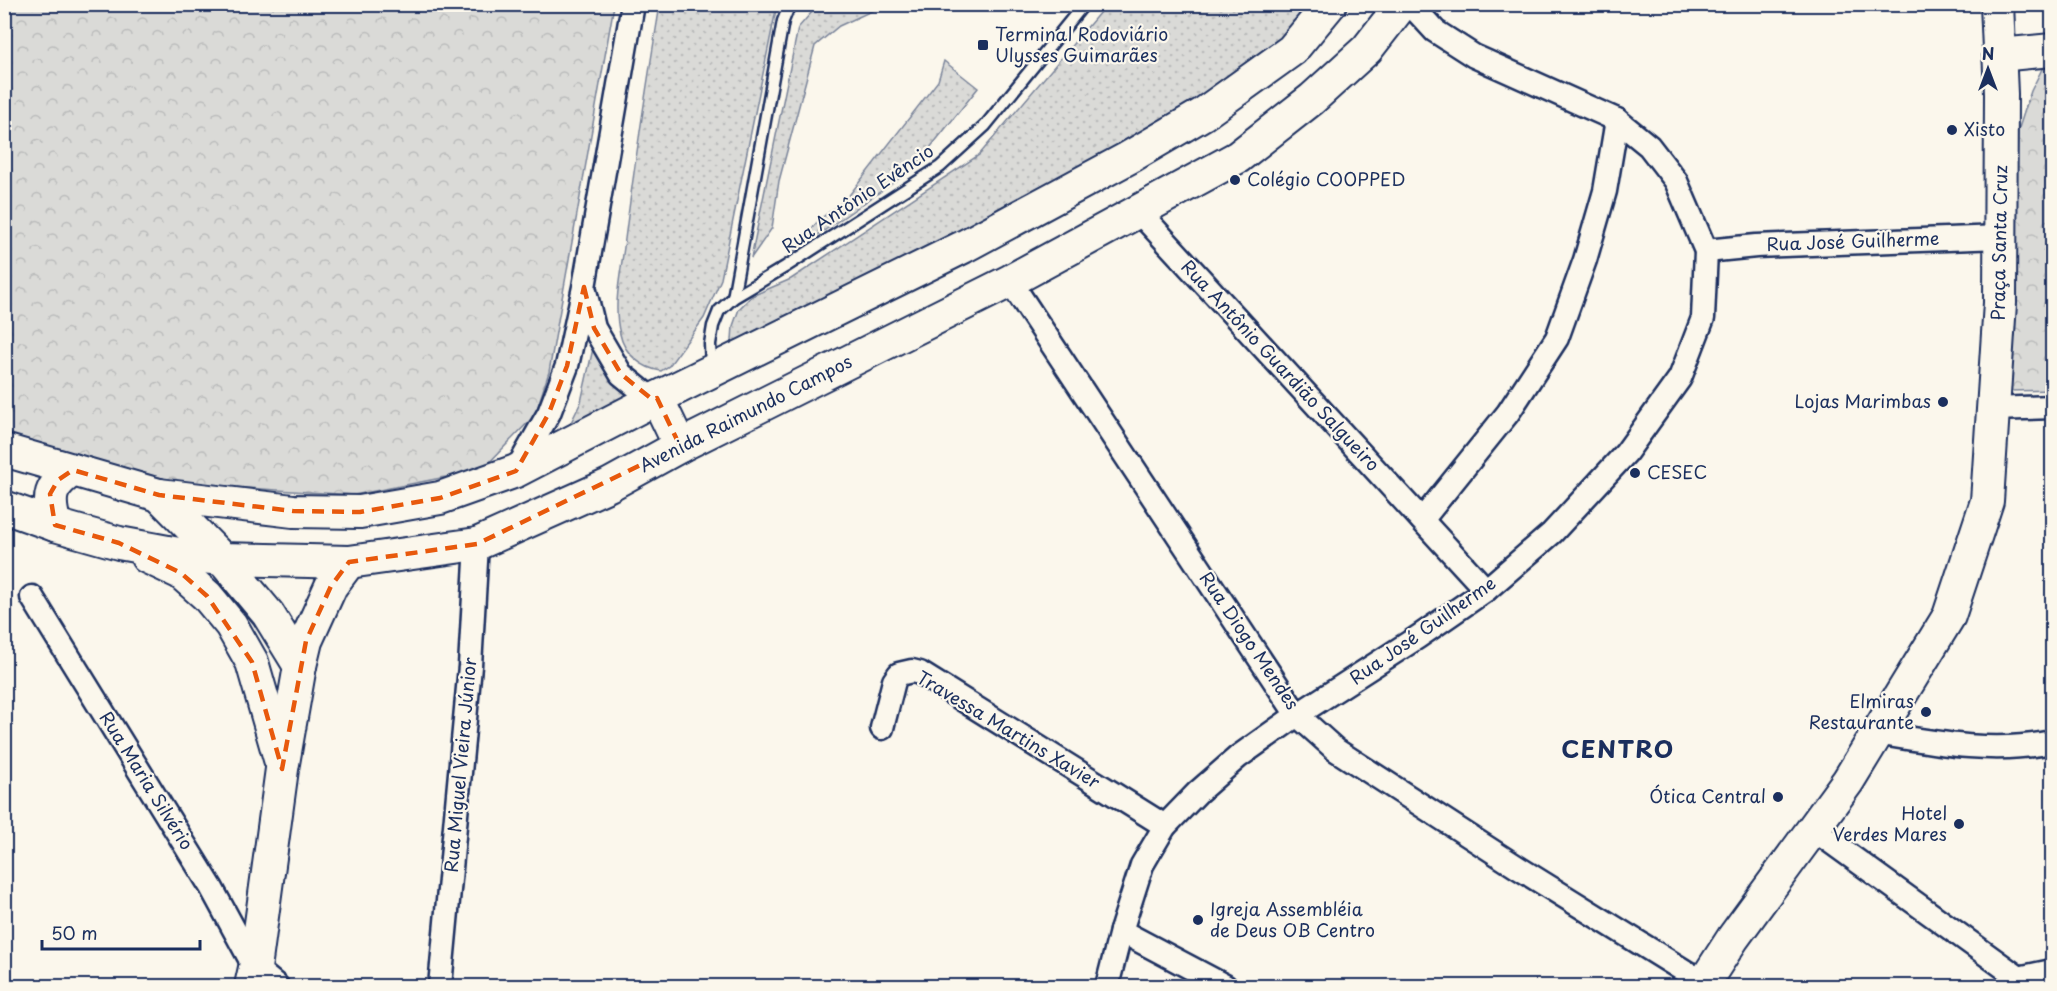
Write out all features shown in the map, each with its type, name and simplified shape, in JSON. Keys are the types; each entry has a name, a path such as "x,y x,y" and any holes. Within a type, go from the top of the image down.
{"street":[{"path":"516,471 549,412 567,366 584,287 633,4"},
{"path":"4,450 159,495 293,511 360,512 440,498 516,471 655,399 963,247 1128,158 1194,120 1292,50 1330,4"},
{"name":"Avenida Raimundo Campos","path":"4,507 55,525 119,543 184,555 222,559 349,562 477,544 609,484 680,446 1010,281 1238,157 1312,99 1367,49 1401,4"},
{"name":"Rua José Guilherme","path":"1107,987 1121,931 1142,865 1165,826 1198,792 1238,757 1297,715 1418,638 1486,590 1552,533 1626,453 1680,378 1703,318 1706,250 1676,181 1649,146 1617,120 1474,56 1436,31 1410,4"},
{"name":"Praça Santa Cruz","path":"1703,985 1733,938 1848,781 1949,616 1987,501 2000,303 1997,4"},
{"path":"1999,55 2052,50"},
{"path":"1422,520 1508,412 1557,338 1585,260 1605,191 1617,120"},
{"name":"Rua Antônio Guardião Salgueiro","path":"1139,212 1486,590"},
{"name":"Rua José Guilherme","path":"1706,250 2001,237"},
{"name":"Rua Diogo Mendes","path":"1010,281 1297,715 1336,750 1703,985"},
{"path":"584,287 594,327 621,374 655,399 680,446"},
{"path":"1993,409 2052,407"},
{"path":"55,525 50,508 50,494 58,480 74,470"},
{"path":"159,495 222,559 268,614 300,666"},
{"path":"119,543 181,573 207,596 231,625 252,662 282,769"},
{"name":"Rua Miguel Vieira Júnior","path":"440,987 470,666 477,544"},
{"path":"261,980 282,769 300,666 306,641 322,604 331,586 349,562"},
{"name":"Rua Maria Silvério","path":"32,597 211,887 261,980"},
{"name":"Travessa Martins Xavier","path":"882,728 894,681 899,674 912,671 1165,826"},
{"path":"1877,733 1953,746 1997,748 2052,741"},
{"path":"1814,829 2024,982 2052,971"},
{"path":"1121,931 1225,987"}],"lane":[{"name":"Rua Antônio Evêncio","path":"733,298 783,21 790,4"},
{"name":"Rua Antônio Evêncio","path":"711,371 710,344 713,326 719,311 733,298 940,167 985,126 1084,4"}],"highlighted area":[{"path":"584,287 594,328 621,374 653,400 657,398 680,446 477,544 349,562 331,586 306,641 282,769 252,662 207,596 181,573 119,543 55,525 50,494 58,480 73,470 159,495 293,511 360,512 440,498 516,471 549,413 567,366"}],"green space":[{"path":"4,5 614,5 549,372 535,415 482,470 354,495 184,484 5,436"},
{"path":"660,5 777,5 721,279 704,318 669,366 661,371 647,367 625,348 617,311 618,286"},
{"path":"818,5 870,5 876,9 839,26 815,46 779,181 772,228 751,258 798,28"},
{"path":"1106,5 1317,5 1297,28 1198,104 1032,195 737,347 732,340 733,326 739,309 752,296 791,279 979,155"},
{"path":"944,61 978,88 913,169 789,255 819,220 847,198 938,81"},
{"path":"2046,61 2052,61 2052,390 2009,391 2018,131 2031,91"},
{"path":"594,344 646,398 560,445 581,402"}],"place":[{"name":"Terminal Rodoviário Ulysses Guimarães","path":"983,45"},
{"name":"Xisto","path":"1952,130"},
{"name":"Colégio COOPPED","path":"1235,180"},
{"name":"Lojas Marimbas","path":"1943,402"},
{"name":"CESEC","path":"1635,473"},
{"name":"Elmiras Restaurante","path":"1926,712"},
{"name":"Ótica Central","path":"1778,797"},
{"name":"Hotel Verdes Mares","path":"1959,824"},
{"name":"Igreja Assembléia de Deus OB Centro","path":"1198,920"}],"district":[{"name":"CENTRO","path":"1618,750"}]}
